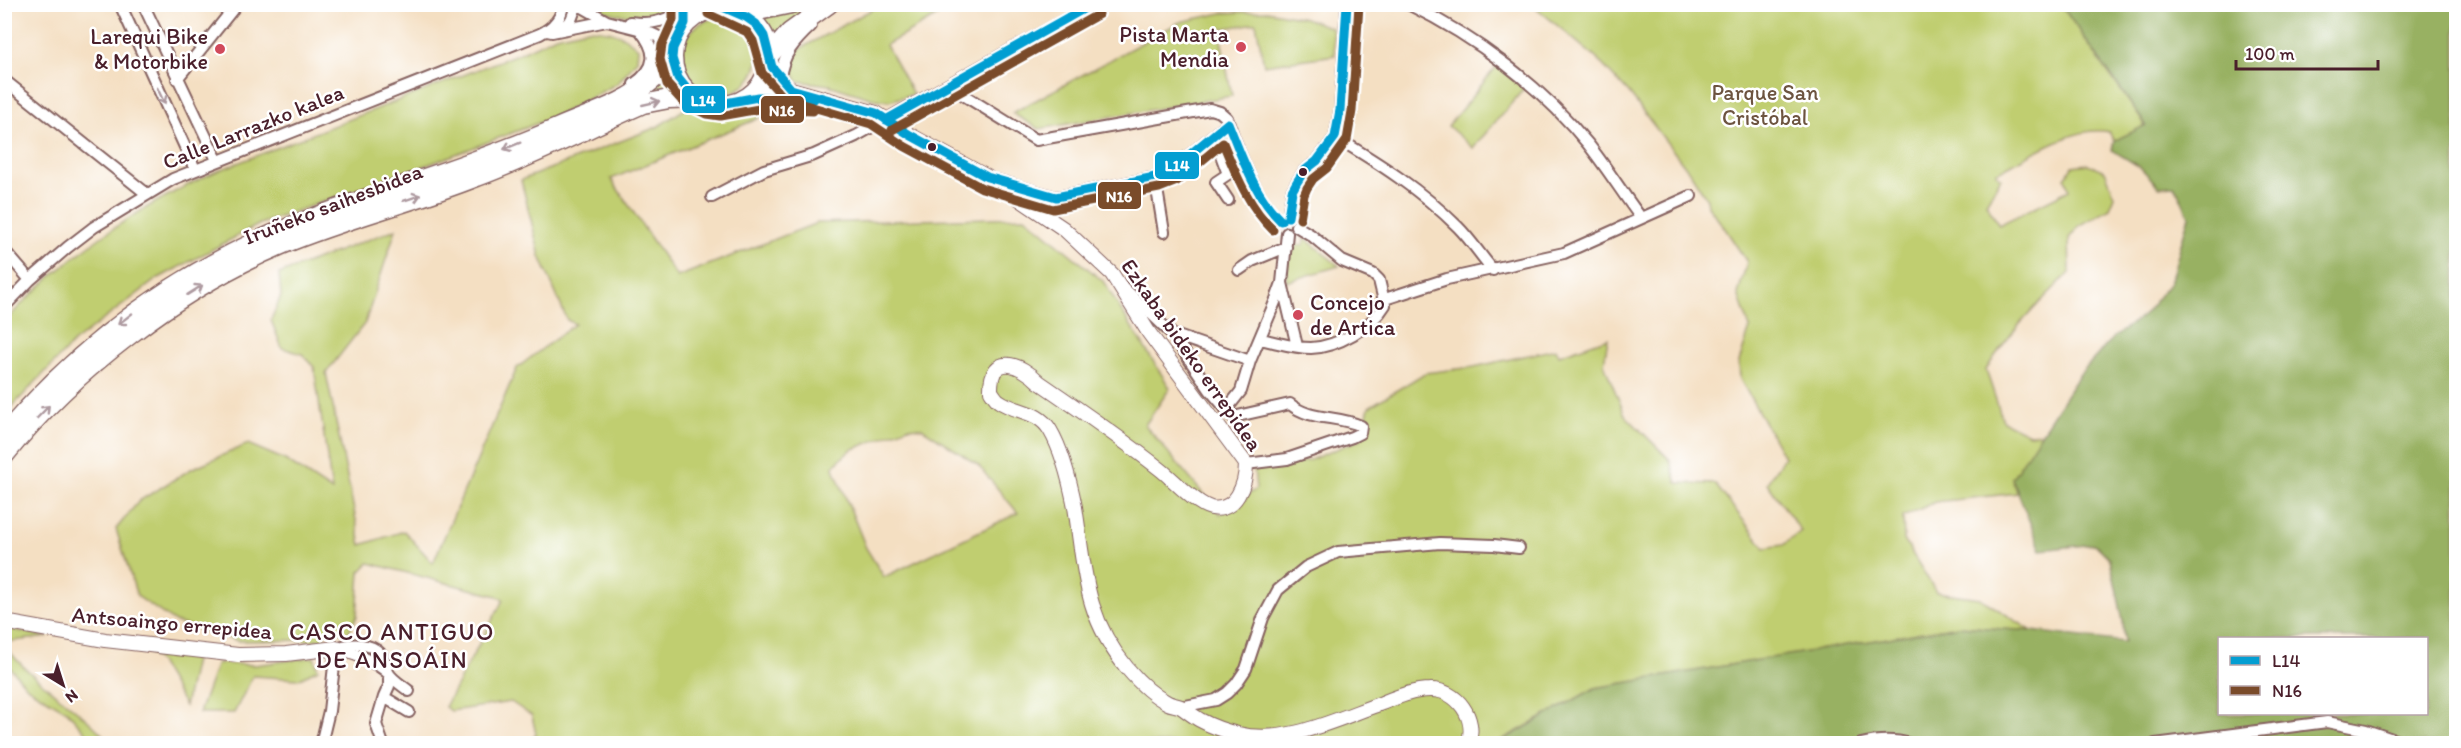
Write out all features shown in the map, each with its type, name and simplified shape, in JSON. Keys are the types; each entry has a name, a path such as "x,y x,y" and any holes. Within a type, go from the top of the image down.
{"highway":[{"path":"744,15 791,4"},
{"path":"769,59 766,39 757,25 744,15 718,7 695,16 685,25 676,39 672,56 676,75 695,98 718,104 731,103 743,98 760,84 769,59 789,32 830,4"},
{"name":"Iruñeko saihesbidea","path":"4,435 36,397 84,351 140,307 208,264 294,225 460,167 622,100 654,79 672,56"},
{"name":"Iruñeko saihesbidea","path":"4,456 52,403 94,363 193,291 236,267 284,244 370,212 477,177 644,104 669,99 695,98"}],"street":[{"path":"120,4 195,169"},
{"path":"143,4 217,160"},
{"path":"177,79 237,4"},
{"path":"546,31 560,18 562,4"},
{"path":"561,29 571,20 577,4 607,21 657,36 672,56"},
{"path":"589,12 615,20 640,23 662,22 672,17 685,4"},
{"path":"685,4 685,25"},
{"path":"780,78 787,52 810,26 825,15 830,4"},
{"path":"712,197 764,170 814,155 856,136 1093,4"},
{"path":"1285,219 1297,182 1335,137 1340,110 1347,4"},
{"path":"1408,4 1487,51 1539,94 1587,144 1641,218"},
{"name":"Calle Larrazko kalea","path":"4,307 30,280 94,227 147,194 195,169 546,31 607,21"},
{"path":"584,116 597,104 639,80 651,65 652,47 640,30"},
{"path":"769,59 780,78 791,89 836,101"},
{"path":"4,80 147,194"},
{"path":"949,86 1036,140 1210,109 1220,112 1228,123 1250,177 1274,216 1294,220 1286,247 1282,283 1250,361 1241,391 1226,410"},
{"path":"743,98 776,96 836,101"},
{"name":"Ezkaba bideko errepidea","path":"836,101 862,108 886,120 987,177 1064,229 1103,265 1117,282 1149,333 1246,464 1245,483 1239,494 1224,506 1212,508 1198,503 1160,468 1039,382 1028,371 1018,365 1007,364 999,366 993,373 991,391 999,401 1042,420 1055,442 1072,491 1085,576 1098,625 1115,653 1137,680 1169,704 1180,707 1199,720 1239,735 1278,736 1326,723 1406,694 1432,690 1451,695 1463,706 1469,720 1471,737 1468,744"},
{"path":"987,177 1056,197 1155,177 1170,171 1228,123"},
{"path":"1335,137 1375,160 1417,190 1459,228 1493,270"},
{"path":"1228,200 1216,182 1228,174 1222,158 1237,145"},
{"path":"1155,177 1164,232"},
{"path":"1385,299 1448,279 1564,253 1690,196"},
{"path":"1260,339 1312,348 1335,343 1379,316 1385,305 1379,280 1373,274 1342,261 1311,235 1292,230"},
{"path":"1239,270 1252,261 1286,247"},
{"path":"4,250 30,280"},
{"path":"1117,282 1130,291 1172,334 1233,417 1242,417 1290,404 1298,411 1351,421 1361,426 1360,433 1287,459 1246,464"},
{"path":"1282,283 1297,346"},
{"path":"1172,334 1250,361"},
{"path":"1180,707 1216,700 1236,684 1246,669 1263,618 1278,590 1306,567 1338,552 1440,543 1519,548"},
{"name":"Antsoaingo errepidea","path":"4,616 40,629"},
{"name":"Antsoaingo errepidea","path":"4,621 105,640 238,655 286,654 336,648"},
{"path":"321,744 329,711 336,648 369,660 409,692"},
{"path":"383,744 376,724 389,686 388,674"},
{"path":"384,697 410,712"},
{"path":"2155,744 2327,722 2366,730 2407,744"},
{"path":"1861,744 1896,740 1910,744"}],"green space":[{"path":"591,5 673,5 667,13 638,15 609,13"},
{"path":"813,5 775,38 761,17 795,11"},
{"path":"880,5 957,5 886,45 913,94 889,101 873,99 829,85 797,81 791,68 794,52"},
{"name":"Parque San Cristóbal","path":"1533,5 2061,5 2146,126 2114,141 2109,132 2096,131 2066,138 1996,173 2001,178 1986,203 1999,225 2069,190 2065,178 2072,166 2088,164 2105,171 2115,196 2110,208 2079,226 2069,238 2070,272 2014,331 1986,370 2003,421 2029,434 2043,433 2012,478 2018,493 1935,502 1903,517 1904,540 1936,592 1980,598 2032,631 1958,626 1595,688 1496,743 530,743 536,734 532,716 511,702 451,711 445,707 503,600 497,596 369,563 360,572 357,616 348,634 328,629 322,640 238,641 175,622 137,596 116,529 139,501 191,469 248,444 285,460 332,491 314,367 302,354 282,348 271,320 281,296 279,274 396,229 365,323 326,373 361,545 404,531 433,563 517,368 575,324 567,320 540,256 521,180 657,127 688,107 722,116 758,104 777,103 757,119 611,179 677,277 817,223 1025,217 1103,281 1170,388 1145,425 1220,514 1256,489 1254,469 1310,460 1361,439 1369,407 1425,373 1474,367 1556,349 1559,355 1608,338 1604,364 1625,415 1670,460 1677,483 1715,484 1765,548 1783,545 1801,531 1767,483 1784,457 1740,379 1739,362 1750,328 1738,294 1747,262 1708,206 1707,199 1691,174 1629,93 1596,58","holes":["908,427 922,428 978,465 1018,513 884,577 866,548 833,466 851,450"]},
{"path":"2061,5 2456,5 2456,743 1496,744 1595,688 1959,626 2032,631 2124,642 2123,621 2110,559 2095,544 2041,550 2012,478 2080,374 2114,337 2144,315 2170,283 2189,216 2175,186 2159,187 2140,167 2112,150 2114,141 2146,125"},
{"path":"1267,11 1305,18 1332,28 1335,55 1264,65 1256,23 1219,29 1232,96 1039,129 1012,113 1180,22 1222,13"},
{"path":"720,18 735,21 747,29 755,41 758,56 755,71 747,83 735,91 720,94 705,91 693,83 685,71 682,56 685,41 693,29 705,21"},
{"path":"588,29 615,33 626,38 638,48 637,60 618,83 557,116 260,224 157,279 74,342 5,414 5,321 77,255 130,218 217,171 520,53 556,36"},
{"path":"1501,61 1528,84 1473,148 1448,126"},
{"path":"667,73 676,90 635,99"},
{"path":"1305,238 1339,266 1286,282 1289,247 1295,249 1296,244 1303,245"},
{"path":"5,628 48,637 5,642"},
{"path":"5,646 29,672 85,718 110,743 77,743 87,734 67,711 28,688 5,662"},
{"path":"148,651 196,655 185,706 159,662"},
{"path":"314,657 318,669 298,679 253,676 234,713 199,713 217,663 255,665"}],"transit line":[{"name":"N16","path":"673,4 673,20 662,45 660,59 667,84 684,103 706,114 720,116 759,109 813,111"},
{"name":"L14","path":"685,4 685,23 673,48 672,58 678,78 691,94 710,103 720,104 758,97 814,99"},
{"name":"L14","path":"716,4 756,24 764,36 772,67 791,89 876,113 910,135 987,177 1056,197 1155,177 1170,171 1228,123 1256,188 1281,221"},
{"name":"L14","path":"886,120 1092,4"},
{"name":"L14","path":"1288,217 1292,191 1297,182 1335,137 1340,110 1347,4"},
{"name":"N16","path":"1300,219 1307,188 1313,179 1327,168 1347,140 1352,111 1359,5"},
{"name":"N16","path":"708,14 747,32 753,41 762,73 785,99 871,124 904,146 982,188 1053,209 1159,188 1177,181 1223,143 1256,211 1273,230"},
{"name":"N16","path":"892,130 1099,14"}],"place":[{"name":"Pista Marta Mendia","path":"1241,47"},
{"name":"Larequi Bike & Motorbike","path":"220,49"},
{"name":"Concejo de Artica","path":"1298,315"}],"district":[{"name":"CASCO ANTIGUO DE ANSOÁIN","path":"392,645"}]}
